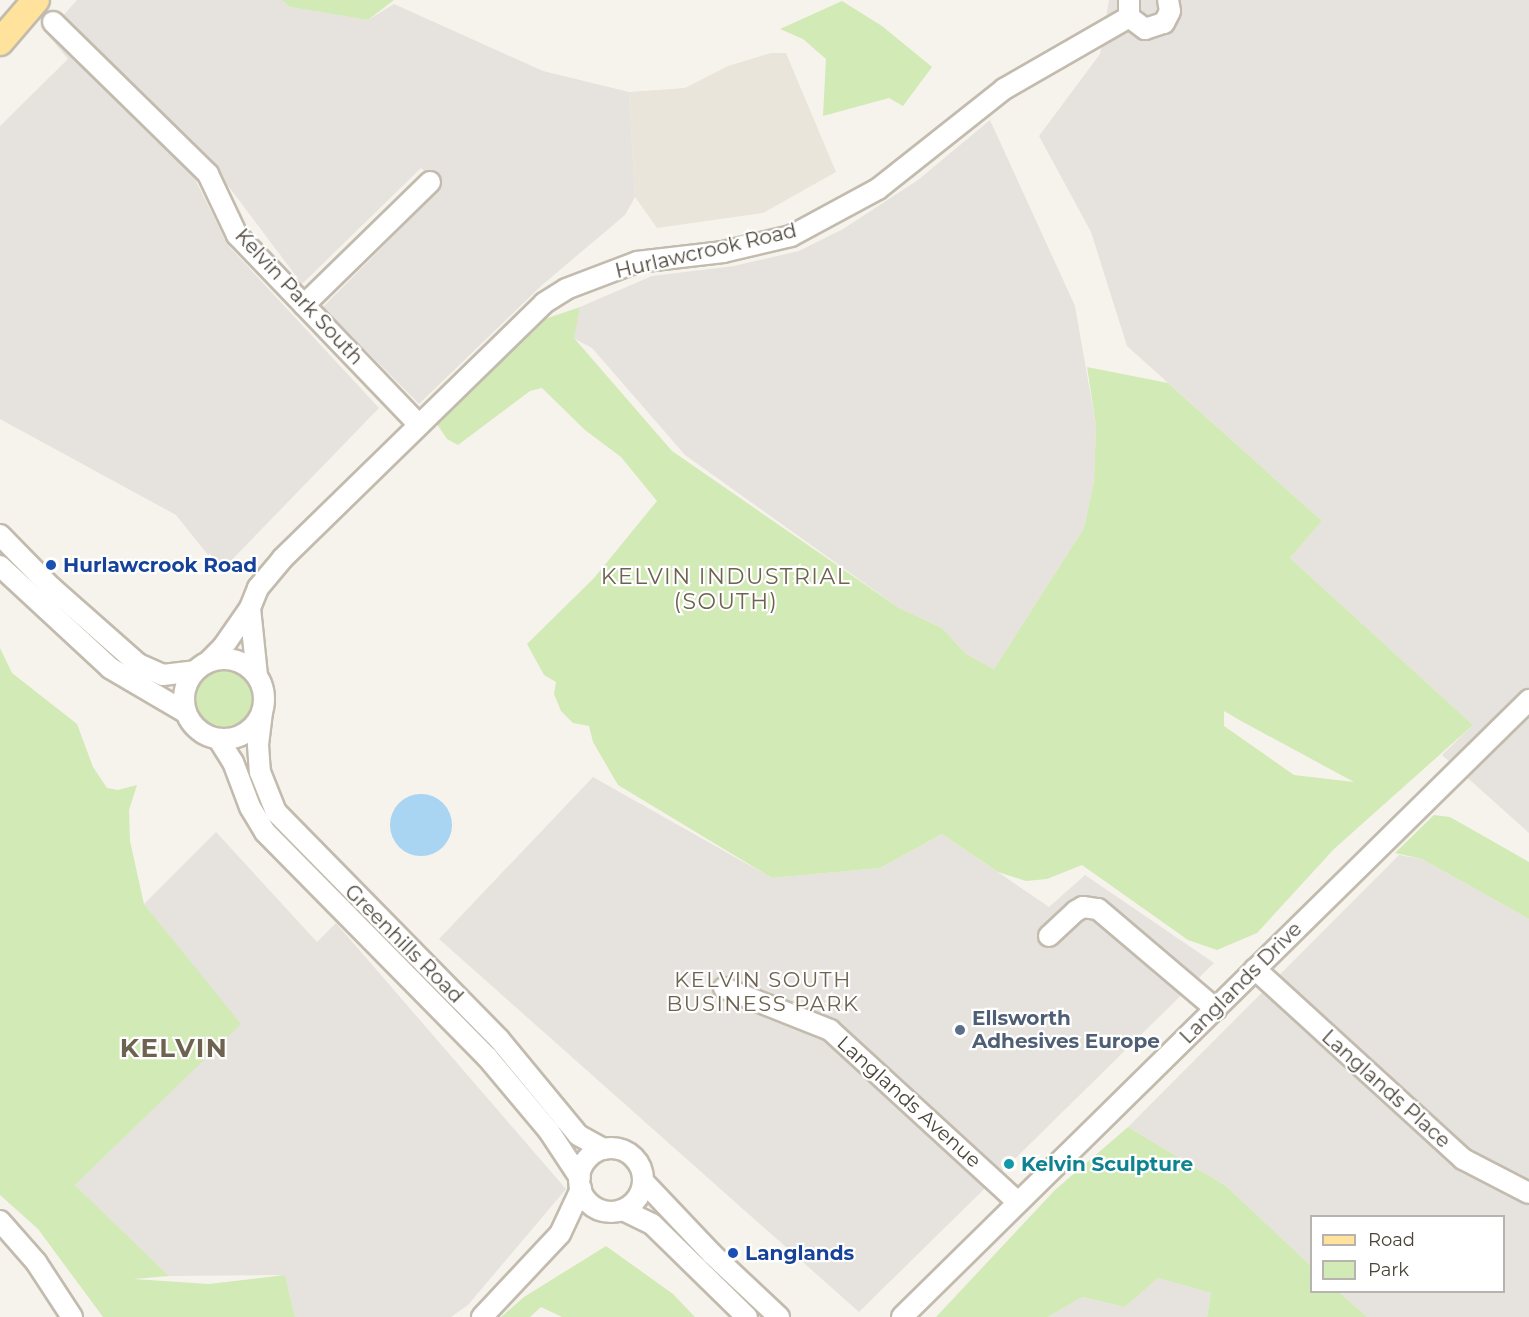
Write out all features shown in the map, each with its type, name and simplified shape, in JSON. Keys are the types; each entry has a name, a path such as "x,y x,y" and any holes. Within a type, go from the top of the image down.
{"main road":[{"path":"0,42 36,0"}],"street":[{"path":"1129,8 1138,27 1158,27 1167,18 1168,0"},
{"name":"Hurlawcrook Road","path":"201,667 250,608 258,588 282,559 543,303 566,289 637,262 723,252 791,236 878,189 1004,89 1129,8"},
{"name":"Kelvin Park South","path":"53,22 93,58 208,174 237,235 418,424"},
{"path":"304,305 429,182"},
{"path":"0,535 51,587 138,664 163,675 235,661 257,676"},
{"path":"0,566 110,669 185,712 196,729 219,740 230,740 250,730 262,712 264,697 257,676 250,608"},
{"path":"185,712 184,690 201,667"},
{"name":"Langlands Drive","path":"902,1317 1529,700"},
{"name":"Greenhills Road","path":"262,712 258,745 260,772 269,800 284,822 513,1055 578,1135 603,1149"},
{"name":"Greenhills Road","path":"219,740 234,762 250,807 265,832 487,1056 549,1131 580,1183"},
{"path":"1048,936 1083,907 1098,909 1215,1009"},
{"name":"Langlands Place","path":"1255,969 1463,1159 1529,1193"},
{"name":"Langlands Avenue","path":"724,988 830,1030 1018,1202"},
{"path":"482,1317 560,1234 580,1183 586,1160 603,1149 627,1152 639,1164 643,1181 704,1247 779,1317"},
{"path":"560,1234 637,1198 643,1181"},
{"path":"580,1183 590,1203 652,1224 747,1317"},
{"path":"0,1221 36,1262 72,1317"}],"shaded area":[{"path":"77,0 282,0 290,7 368,20 394,4 543,71 629,92 635,197 625,215 541,286 419,404 323,307 442,187 421,168 302,284 217,171 196,181 227,244 379,408 221,571 176,515 0,419 0,126 68,59 47,34"},
{"path":"1109,0 1529,0 1529,833 1442,755 1473,725 1290,558 1322,521 1127,346 1091,232 1039,136 1100,54"},
{"path":"771,53 786,53 836,172 763,213 657,228 635,197 629,92 685,88 728,66"},
{"path":"990,120 1075,306 1096,426 1094,481 1084,528 994,669 966,654 942,628 899,608 685,455 592,348 573,338 580,307 652,276 734,266 799,251 843,229 918,180"},
{"name":"KELVIN SOUTH BUSINESS PARK","path":"593,777 772,878 880,868 942,834 1049,907 1085,875 1214,963 859,1312 439,939"},
{"path":"216,832 317,942 336,923 566,1189 468,1305 451,1317 295,1317 285,1275 169,1276 75,1185 240,1024 144,904"},
{"path":"1399,855 1422,859 1529,919 1529,1317 1367,1317 1340,1293 1505,1293 1505,1215 1310,1215 1310,1265 1226,1186 1128,1127"},
{"path":"1158,1278 1211,1293 1207,1317 1048,1317 1082,1297 1125,1307"}],"green space":[{"path":"282,0 394,0 368,20 290,7"},
{"path":"842,1 882,26 932,67 903,106 889,98 823,116 826,59 803,39 780,29"},
{"path":"580,307 574,338 672,451 899,608 942,628 966,654 994,669 1084,528 1094,481 1096,426 1087,367 1168,383 1322,521 1290,558 1473,725 1334,849 1257,933 1217,950 1188,940 1082,865 1047,879 1026,881 998,872 942,834 880,868 772,878 618,785 593,742 589,726 573,723 561,711 554,694 556,682 544,675 527,644 594,578 657,501 621,457 585,430 542,388 530,391 458,445 447,439 437,424 492,365 545,319","holes":["1224,711 1354,782 1294,775 1224,726"]},
{"path":"0,648 12,673 77,724 93,767 107,788 118,790 137,785 129,810 130,841 144,904 241,1024 75,1185 169,1276 133,1279 209,1284 285,1275 295,1317 103,1317 38,1229 0,1195"},
{"path":"224,671 235,673 244,679 250,688 252,699 250,710 244,719 235,725 224,727 213,725 204,719 198,710 196,699 198,688 204,679 213,673"},
{"path":"1434,815 1450,817 1529,862 1529,919 1422,859 1395,853"},
{"path":"1128,1127 1226,1186 1310,1265 1310,1293 1340,1293 1367,1317 1207,1317 1211,1293 1158,1278 1125,1307 1082,1297 1048,1317 936,1317 1055,1190"},
{"path":"606,1246 673,1294 695,1317 562,1317 541,1307 530,1317 501,1317 524,1297"}],"water":[{"path":"421,794 433,796 443,803 450,813 452,825 450,837 443,847 433,854 421,856 409,854 399,847 392,837 390,825 392,813 399,803 409,796"}],"place":[{"name":"Hurlawcrook Road","path":"51,565"},
{"name":"Ellsworth Adhesives Europe","path":"960,1030"},
{"name":"Kelvin Sculpture","path":"1009,1164"},
{"name":"Langlands","path":"733,1253"}],"district":[{"name":"KELVIN INDUSTRIAL (SOUTH)","path":"726,588"},
{"name":"KELVIN SOUTH BUSINESS PARK","path":"763,992"},
{"name":"KELVIN","path":"174,1049"}]}
